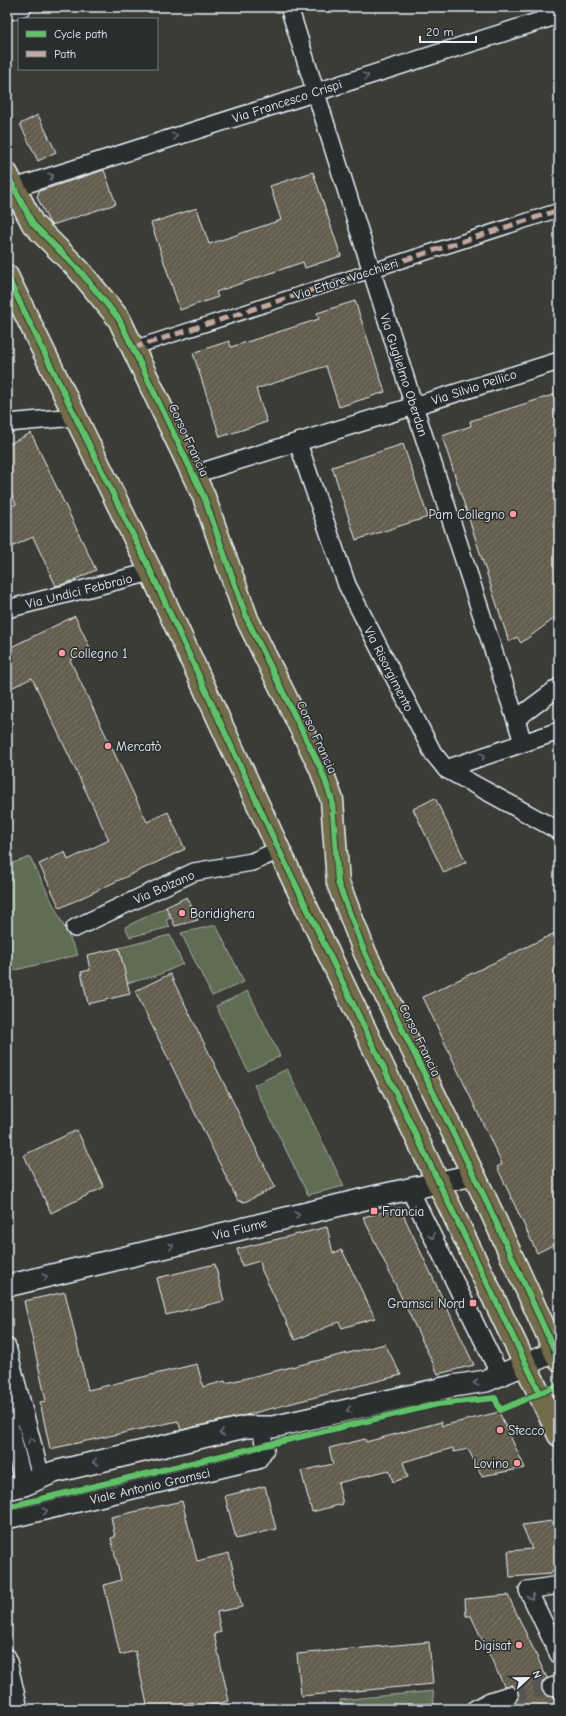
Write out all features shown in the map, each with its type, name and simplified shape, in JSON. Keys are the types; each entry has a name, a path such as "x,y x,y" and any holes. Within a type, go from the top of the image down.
{"main road":[{"name":"Corso Francia","path":"11,181 33,224 79,270 120,319 204,497 247,619 321,769 332,800 338,883 365,953 558,1353"},
{"path":"7,276 151,572 279,850 559,1434"}],"street":[{"path":"7,12 23,7"},
{"name":"Via Guglielmo Oberdan","path":"289,7 414,406 523,742"},
{"name":"Via Francesco Crispi","path":"11,181 316,92 559,14"},
{"name":"Via Ettore Vacchieri","path":"133,348 559,210"},
{"name":"Via Silvio Pellico","path":"298,443 559,361"},
{"path":"7,423 75,417"},
{"name":"Corso Francia","path":"208,470 298,443"},
{"name":"Via Risorgimento","path":"298,443 347,585 433,754 446,769 559,831"},
{"name":"Via Undici Febbraio","path":"7,609 151,572"},
{"path":"516,719 559,687"},
{"path":"446,769 559,730"},
{"name":"Via Bolzano","path":"75,928 194,872 252,862 279,850"},
{"name":"Via Fiume","path":"7,1286 409,1188 473,1175"},
{"path":"409,1188 500,1376"},
{"path":"7,1347 21,1403 24,1484 54,1472 245,1427 273,1427 453,1386 486,1381 526,1364 558,1353"},
{"name":"Viale Antonio Gramsci","path":"7,1520 258,1460 265,1449 261,1427"},
{"path":"559,1586 528,1590 559,1655"},
{"path":"7,1656 19,1709"},
{"path":"475,1709 490,1701 509,1695"}],"green space":[{"path":"30,857 78,955 7,972 7,865"},
{"path":"166,907 171,918 166,920 170,927 130,937 125,927"},
{"path":"216,925 244,982 212,996 181,933"},
{"path":"170,935 183,964 156,976 127,983 119,948"},
{"path":"248,991 280,1056 248,1071 216,1006"},
{"path":"287,1069 344,1186 308,1195 254,1085"},
{"path":"433,1691 434,1703 368,1709 341,1709 340,1700"}],"building":[{"path":"38,115 56,152 38,161 20,124"},
{"path":"104,170 116,204 52,225 49,222 37,197 39,191"},
{"path":"313,172 341,256 305,268 303,262 216,292 218,297 180,310 151,223 197,208 209,244 281,220 270,186"},
{"path":"355,301 385,392 339,407 326,366 256,389 267,422 220,437 193,353 229,341 231,347 319,319 317,313"},
{"name":"Pam Collegno","path":"559,393 559,615 521,643 517,637 509,642 442,436 471,426 470,421"},
{"path":"31,433 96,570 67,583 56,586 33,537 7,549 7,508 16,504 7,485 7,445"},
{"path":"403,444 428,517 356,540 332,467"},
{"path":"75,616 91,650 70,660 147,822 168,812 185,849 60,908 39,864 65,852 68,860 109,840 32,678 7,690 7,649"},
{"path":"435,798 466,862 444,873 413,809"},
{"name":"Boridighera","path":"187,897 198,920 175,926 166,907"},
{"path":"559,931 559,1242 537,1253 497,1167 502,1164 423,997"},
{"path":"119,948 130,994 88,1004 81,972 90,970 87,955"},
{"path":"170,974 275,1187 245,1202 238,1201 135,991"},
{"path":"77,1130 104,1187 51,1213 24,1155"},
{"path":"400,1208 474,1365 438,1374 363,1217"},
{"path":"327,1227 333,1253 342,1250 375,1318 342,1328 339,1322 295,1340 262,1271 260,1261 242,1266 237,1249"},
{"path":"215,1264 224,1301 166,1315 157,1278"},
{"path":"65,1292 88,1390 197,1364 203,1387 225,1381 226,1383 385,1344 401,1375 246,1415 181,1430 178,1421 50,1449 40,1402 46,1401 24,1301"},
{"path":"499,1412 525,1468 482,1476 468,1449 454,1452 453,1448 403,1462 408,1477 393,1482 389,1470 338,1483 343,1504 312,1512 301,1471 333,1464 329,1448 365,1439 366,1442 441,1422 442,1426"},
{"path":"265,1486 276,1529 236,1539 225,1496"},
{"path":"182,1501 197,1561 229,1553 242,1607 217,1612 221,1632 214,1634 229,1701 195,1709 193,1702 164,1709 148,1709 135,1651 120,1655 104,1585 121,1580 111,1538 115,1537 111,1517"},
{"path":"552,1521 559,1537 559,1561 551,1574 510,1577 508,1551 532,1549 522,1525"},
{"path":"508,1595 547,1678 542,1684 541,1690 548,1696 555,1696 559,1704 559,1709 515,1709 513,1704 519,1698 518,1692 512,1685 504,1686 471,1616 466,1616 465,1599"},
{"path":"429,1642 433,1684 301,1696 297,1654"}],"tunnel":[{"path":"509,1695 551,1687"}],"marked path":[{"path":"133,348 559,210"}],"cycle path":[{"path":"7,174 33,224 79,270 119,319 204,497 247,619 321,769 332,800 338,883 365,953 484,1196 559,1360"},
{"path":"7,276 151,572 279,850 540,1393"},
{"path":"7,1507 438,1404 495,1398 500,1410 559,1385"}],"place":[{"name":"Pam Collegno","path":"513,514"},
{"name":"Collegno 1","path":"62,653"},
{"name":"Mercatò","path":"108,746"},
{"name":"Boridighera","path":"182,913"},
{"name":"Francia","path":"374,1211"},
{"name":"Gramsci Nord","path":"473,1303"},
{"name":"Stecco","path":"500,1430"},
{"name":"Lovino","path":"517,1463"},
{"name":"Digisat","path":"519,1645"}]}
